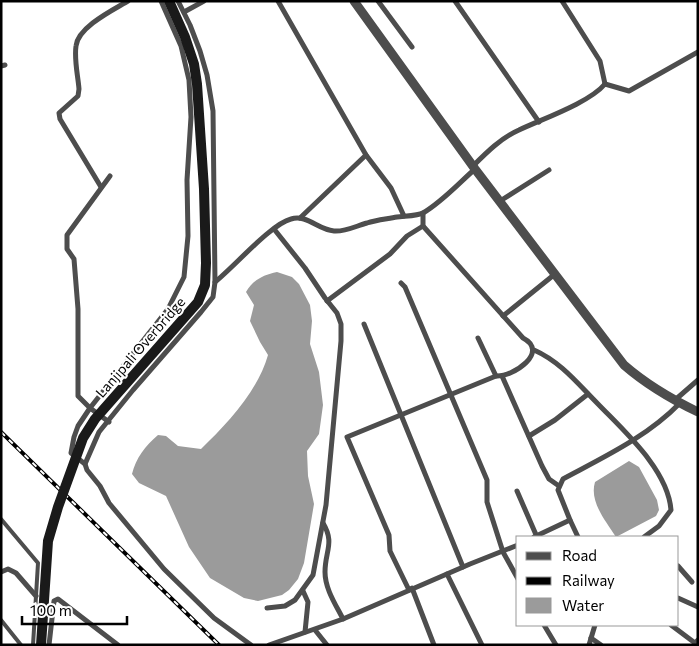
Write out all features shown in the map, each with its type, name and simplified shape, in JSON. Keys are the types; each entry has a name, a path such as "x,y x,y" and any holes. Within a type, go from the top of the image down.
{"main road":[{"name":"Lanjipali Overbridge","path":"41,645 47,546 56,514 83,438 94,419 198,302 205,285 204,189 197,84 194,64 185,37 169,1"}],"street":[{"path":"101,186 60,119 59,113 78,96 76,46 78,38 95,22 128,1"},
{"path":"161,1 180,46 189,80 191,117 187,180 188,236 184,277 168,310 90,408 78,426 74,436 72,453 85,464 109,503 164,568 214,618 251,645"},
{"path":"85,464 99,432 213,297 215,282 213,110 207,74 184,12 178,1"},
{"path":"184,12 204,1"},
{"path":"278,1 366,155 391,188 404,216"},
{"path":"354,1 474,167 624,365 643,382 698,412"},
{"path":"378,1 412,47"},
{"path":"562,1 600,61 605,84"},
{"path":"456,2 539,122"},
{"path":"605,84 629,91 698,52"},
{"path":"215,282 274,229 284,221 292,218 304,218 316,226 329,231 341,231 368,223 423,213 474,167 491,147 518,130 539,122 599,91 605,84"},
{"path":"300,218 366,155"},
{"path":"500,201 549,170"},
{"path":"108,422 78,396 78,309 74,259 67,249 66,243 67,235 110,176"},
{"path":"423,213 423,226 523,338 532,344 534,350 532,356 515,371 502,376 496,376 450,394 347,437 389,535 390,551 411,589 434,645"},
{"path":"327,300 390,254 407,236 423,226"},
{"path":"267,608 285,606 295,600 313,576 326,505 341,341 337,313 274,229"},
{"path":"503,316 555,274"},
{"path":"401,284 405,287 487,480 487,502 503,552 516,575"},
{"path":"364,324 463,567"},
{"path":"478,338 496,376"},
{"path":"534,350 567,371 633,441 656,471 670,501 671,510 651,535"},
{"path":"502,376 535,452 549,479 559,486"},
{"path":"578,536 560,497 559,486 563,479 633,441 672,412 678,402 698,380"},
{"path":"529,436 555,420 588,394"},
{"path":"517,491 536,536"},
{"path":"538,536 570,520"},
{"path":"323,522 329,532 325,572 328,586 343,619"},
{"path":"269,645 343,619 516,546"},
{"path":"679,567 692,582"},
{"path":"1,572 8,569 16,573 36,596"},
{"path":"447,574 482,645"},
{"path":"303,590 308,602 305,632"},
{"path":"679,598 698,607"},
{"path":"50,645 54,601 58,599 118,645"},
{"path":"545,626 556,645"},
{"path":"589,645 595,626"},
{"path":"672,626 695,643 698,640"},
{"path":"315,630 327,645"},
{"path":"591,638 600,645"}],"lane":[{"path":"1,519 38,563 33,645"},
{"path":"1,620 22,645"}],"water":[{"path":"277,272 292,277 299,284 310,305 312,321 310,344 319,372 323,405 319,434 307,451 308,476 314,504 304,563 298,579 289,590 282,595 258,601 244,598 210,578 189,547 166,496 139,483 132,474 142,453 158,435 166,436 178,446 201,449 231,418 249,394 268,355 250,321 254,305 246,292 259,279"},
{"path":"629,461 639,467 657,500 659,510 656,516 615,536 596,504 594,497 595,482"}],"railway":[{"path":"1,432 219,645"}]}
